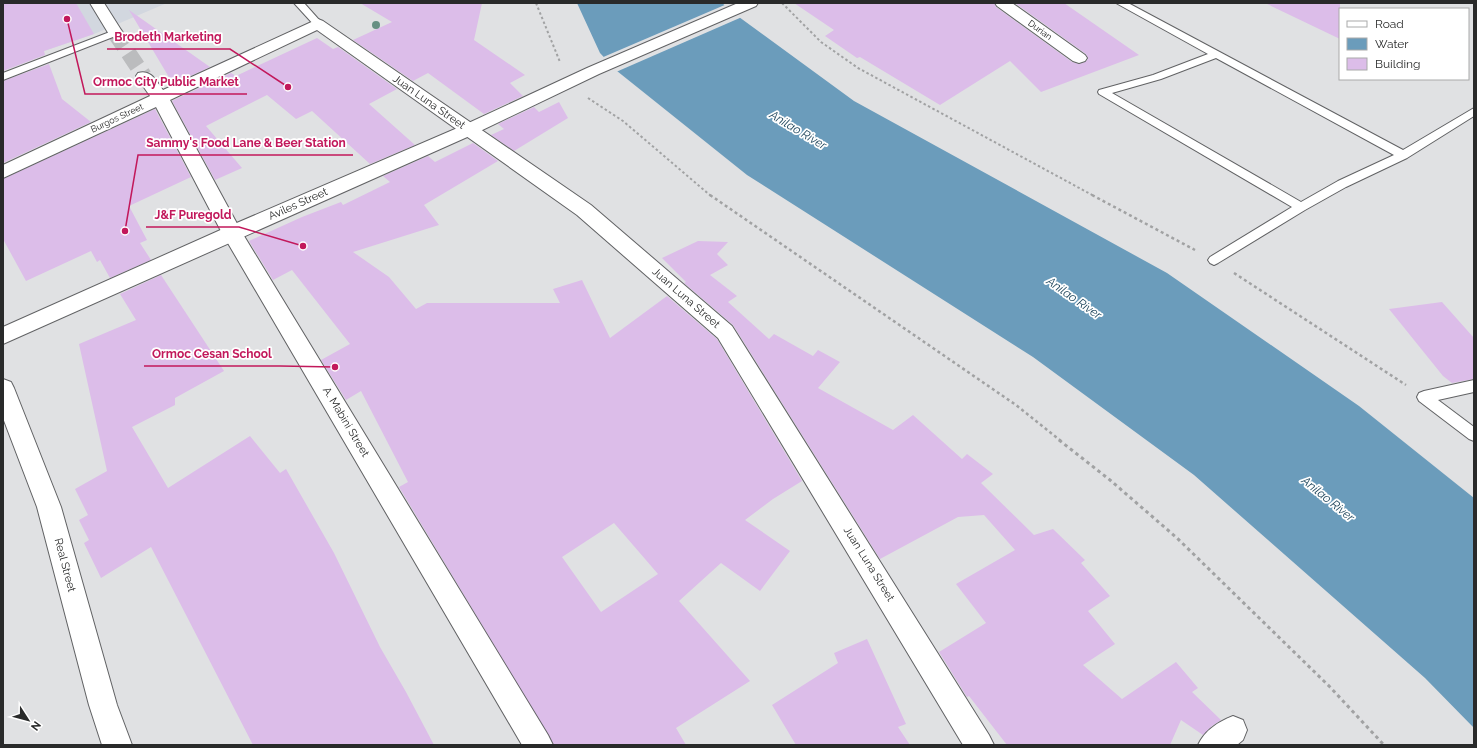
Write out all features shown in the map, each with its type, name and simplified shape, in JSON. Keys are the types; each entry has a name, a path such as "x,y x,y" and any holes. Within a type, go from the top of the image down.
{"main road":[{"path":"97,3 115,33"},
{"name":"Aviles Street","path":"3,336 232,233 468,130 593,71 751,3"},
{"name":"Durian","path":"1002,3 1079,58"},
{"name":"Burgos Street","path":"3,172 318,24"},
{"name":"Juan Luna Street","path":"318,24 584,210 725,332 979,745"},
{"name":"A. Mabini Street","path":"144,76 160,98 232,233 538,745"},
{"name":"Real Street","path":"3,388 49,507 103,705 117,745"}],"lane":[{"name":"Juan Luna Street","path":"299,3 318,24"},
{"path":"1121,3 1403,155"},
{"path":"3,77 115,33"},
{"path":"1216,55 1157,77 1103,92 1301,207"},
{"path":"1214,260 1342,184 1403,155 1474,111"},
{"path":"1424,397 1474,386"},
{"path":"1424,397 1474,435"}],"path":[{"path":"536,3 558,54 562,70 570,82 582,94 623,121 715,198 1016,405 1110,480 1177,538 1330,687 1384,745"},
{"path":"782,3 821,42 858,68 1214,260 1424,397"}],"shaded area":[{"path":"3,3 167,3 94,34 3,65"}],"water":[{"name":"Anilao River","path":"577,3 722,3 854,101 1167,273 1359,406 1474,498 1474,728 1425,678 1194,475 1033,357 747,175 617,71 600,53"}],"pier":[{"path":"727,4 742,17 616,72 601,58"}],"building":[{"path":"3,3 76,3 94,34 44,51 45,55 3,71"},
{"path":"360,3 482,3 474,40 525,75 510,83 523,96 484,114 428,73 413,81 353,40 392,22"},
{"path":"794,3 994,3 996,7 1072,62 1079,64 1088,59 1086,54 1015,3 1064,3 1139,55 1041,92 1010,61 940,105 860,57 857,58 825,36 834,30"},
{"path":"1265,3 1340,3 1339,39"},
{"path":"129,10 210,67 173,84"},
{"path":"317,38 333,49 338,47 397,89 369,104 415,145 370,164 312,111 296,119 267,95 206,126 242,168 215,180 172,101 231,73 236,76"},
{"path":"49,64 62,99 91,122 3,163 3,81"},
{"path":"559,102 568,118 514,151 491,135 504,129 498,124 534,107 539,112"},
{"path":"155,109 191,177 129,206 147,240 140,243 151,260 110,278 100,260 97,262 91,251 26,281 3,239 3,179"},
{"path":"473,143 498,161 424,205 439,225 353,252 389,277 416,309 427,303 560,303 553,289 582,280 610,338 667,296 717,339 802,481 773,499 745,520 790,551 760,591 721,563 679,601 750,681 676,728 686,745 554,745 399,487 408,482 361,391 346,400 321,360 350,344 292,270 273,280 249,241 302,217 341,202 343,205 390,182 383,176 428,156 435,162","holes":["614,523 658,574 601,612 562,557"]},
{"path":"698,241 728,242 717,254 728,265 710,275 737,296 728,302 769,339 774,334 813,356 818,350 840,362 818,388 893,430 913,415 962,459 967,454 993,474 981,483 1034,535 1053,529 1085,560 1081,563 1110,596 1088,611 1115,644 1083,665 1122,699 1176,662 1198,688 1192,692 1221,720 1203,735 1181,720 1170,745 1007,745 969,696 967,697 939,652 986,623 956,584 1015,550 984,515 958,517 880,559 733,325 684,283 686,282 662,258"},
{"path":"161,275 224,371 175,398 175,405 132,427 168,488 250,436 280,473 286,469 334,553 380,647 434,745 253,745 151,547 101,578 84,543 89,540 79,520 88,515 75,489 107,471 79,344 136,320 120,294"},
{"path":"1442,302 1474,338 1474,379 1452,383 1443,376 1389,309"},
{"path":"867,639 906,724 898,727 910,745 796,745 772,705 838,663 834,653"}],"tunnel":[{"path":"115,33 144,76"}],"place":[{"name":"Ormoc City Public Market","path":"67,19"},
{"name":"Brodeth Marketing","path":"288,87"},
{"name":"Sammy's Food Lane & Beer Station","path":"125,231"},
{"name":"J&F Puregold","path":"303,246"},
{"name":"Ormoc Cesan School","path":"335,367"}]}
